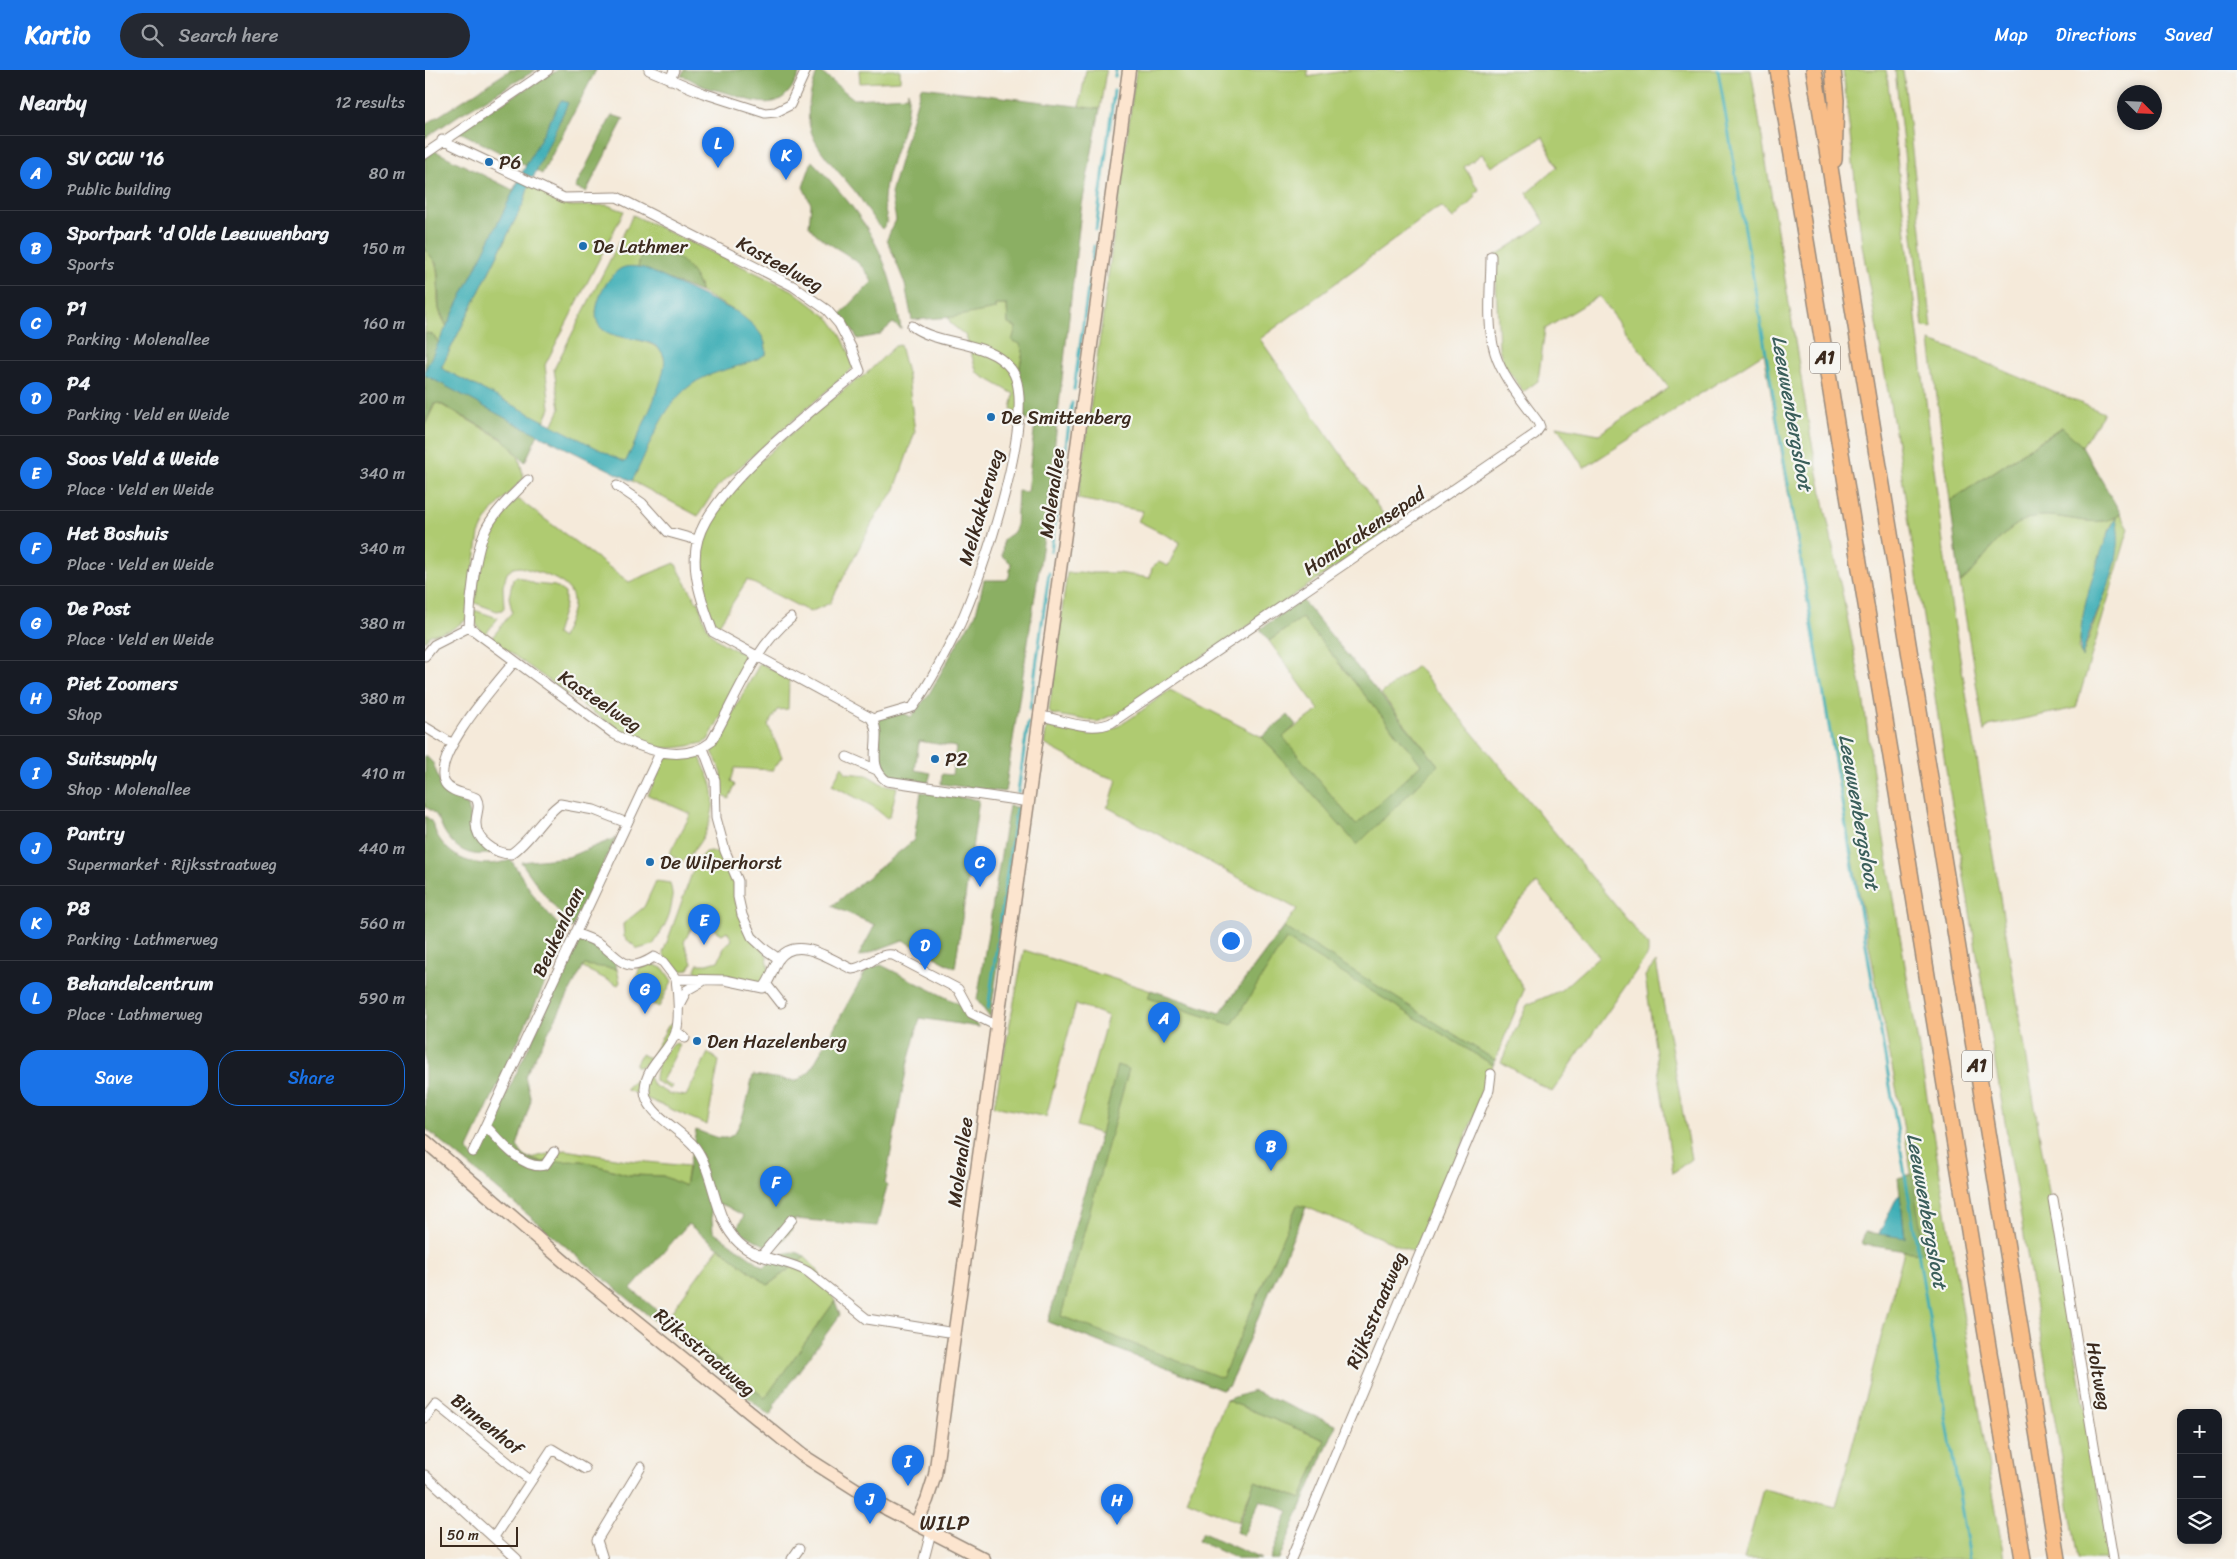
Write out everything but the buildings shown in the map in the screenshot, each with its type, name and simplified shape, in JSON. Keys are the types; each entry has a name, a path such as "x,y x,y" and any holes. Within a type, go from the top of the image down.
{"highway":[{"name":"A1","path":"1770,70 1783,100"},
{"name":"A1","path":"1779,70 2023,1559"},
{"name":"A1","path":"1814,70 1833,199 2058,1559"},
{"name":"A1","path":"1833,70 1836,100 1833,199"}],"main road":[{"name":"Molenallee","path":"916,1524 927,1500 935,1475 1129,70"},
{"name":"Rijksstraatweg","path":"425,1141 567,1264 781,1439 859,1493 984,1559"}],"street":[{"path":"425,154 548,70"},
{"path":"649,70 669,80 765,113 776,112 789,105 806,70"},
{"path":"669,80 674,70"},
{"name":"Kasteelweg","path":"443,140 564,198 608,196 629,204 808,295 827,310 839,324 851,347 860,371 762,455 726,492 705,520 697,540 697,577 713,632 758,657"},
{"name":"Hombrakensepad","path":"1041,716 1087,726 1104,726 1111,723 1535,434 1540,427 1538,422 1504,374 1495,353 1492,330 1491,256"},
{"name":"Melkakkerweg","path":"870,717 913,707 935,672 960,623 980,571 1008,479 1020,408 1021,394 1017,378 1010,368 997,357 923,332 912,326"},
{"path":"425,656 434,645 469,627 482,537 501,507 528,480"},
{"path":"617,486 642,503 668,532 697,540"},
{"path":"779,959 752,937 742,915 738,897 738,881 725,851 716,818 715,780 703,748 711,742 758,657 779,628 791,618"},
{"name":"Kasteelweg","path":"469,627 614,734 643,748 661,753 703,748"},
{"path":"758,657 870,717 875,728 874,757 877,770 883,778 892,783 1029,802"},
{"path":"514,662 453,744 443,770 446,784 450,788 476,798 479,810 476,822 481,838 500,854 511,854 560,804 594,810 627,823"},
{"path":"425,727 453,744"},
{"name":"Beukenlaan","path":"473,1152 661,753"},
{"path":"847,757 877,770"},
{"path":"575,933 602,945 625,964 632,966 654,957 663,962 676,979 679,1006 676,1031 647,1078 645,1093 648,1102 659,1115 682,1132 695,1147 709,1172 728,1230 745,1248 761,1256 804,1269 867,1319 955,1333"},
{"path":"676,979 725,980 763,988 767,985 779,959 789,949 795,947 823,955 852,969 868,965 883,955 893,955 958,989 971,1013 997,1026"},
{"path":"679,1006 687,990 703,981"},
{"path":"767,985 781,1003"},
{"path":"676,1031 685,1038"},
{"name":"Rijksstraatweg","path":"1291,1559 1485,1099 1491,1074"},
{"path":"486,1126 509,1148 532,1165 545,1164 554,1152"},
{"name":"Holtweg","path":"2053,1199 2113,1559"},
{"path":"761,1256 792,1219"},
{"name":"Binnenhof","path":"425,1418 436,1404 531,1481"},
{"name":"Binnenhof","path":"494,1537 552,1449 585,1469"},
{"path":"603,1559 597,1540 641,1467"},
{"path":"425,1475 517,1559"},
{"path":"924,1559 931,1532"},
{"path":"792,1559 799,1549"}],"green space":[{"path":"510,70 536,70 459,115 425,138 425,125"},
{"path":"558,70 596,70 542,174 456,130"},
{"path":"684,70 801,70 795,83 781,99 765,103 702,86 681,76"},
{"path":"818,70 854,99 908,96 902,132 886,185 884,202 887,222 882,229 820,148 813,136 809,123 809,109 811,91"},
{"path":"859,70 900,70 900,81 860,83"},
{"path":"1086,70 1106,70 1100,109 1079,108"},
{"path":"1136,70 1308,70 1308,77 1349,70 1751,70 1810,433 1863,696 1874,779 2004,1559 1744,1559 1763,1489 1836,1507 1904,1251 1924,1253 1905,1135 1838,780 1764,353 1584,468 1557,426 1599,434 1669,388 1599,296 1545,329 1538,381 1523,392 1503,362 1499,348 1495,256 1545,223 1527,193 1557,167 1543,137 1491,167 1482,154 1464,167 1479,190 1474,193 1476,197 1453,219 1442,207 1433,211 1260,339 1393,528 1121,712 1097,722 1051,714 1049,710 1067,573 1118,573 1150,578 1152,567 1159,562 1168,566 1180,542 1138,521 1143,511 1078,499"},
{"path":"1843,70 1886,70 1887,75 1948,585 2110,1559 2078,1559 1944,757 1897,443 1862,245"},
{"path":"1895,70 1903,70 1932,328 1923,327"},
{"path":"921,87 1100,109 1081,210 1045,530 1005,792 941,784 942,774 952,775 956,747 919,741 915,770 931,773 928,783 889,775 884,773 881,767 879,718 898,710 911,717 929,694 965,630 971,623 976,613 984,580 1006,580 1009,577 1011,563 1002,556 1003,540 1013,533 1016,528 1018,491 1027,492 1035,423 1025,418 1019,371 1023,352 1020,344 1012,341 1016,327 1008,324 1007,305 995,305 995,309 953,317 912,320 905,284 887,239 896,220 891,193"},
{"path":"612,115 624,119 586,192 575,188"},
{"path":"433,150 513,190 519,180 447,327 439,309 436,263 425,249 425,158"},
{"path":"812,161 847,200 872,237 889,277 901,329 893,323 879,335 858,339 841,314 872,282 867,272 859,264 816,234 809,226 811,204 803,187"},
{"path":"529,185 569,206 607,205 624,211 545,365 550,408 544,422 441,368 524,202"},
{"path":"633,215 792,290 830,319 840,333 855,366 717,487 698,516 632,481 659,424 679,394 688,386 709,374 766,354 765,344 760,334 742,317 700,292 699,284 681,264 665,251 650,247 642,250 638,267 629,267 621,270 610,280 596,311 602,329 655,346 664,356 665,361 663,378 659,389 626,461 624,462 552,426 560,409 554,369"},
{"path":"648,246 656,247 674,255 681,261 694,276 700,292 638,267 642,250"},
{"path":"425,249 431,255 437,269 439,309 447,327 439,343 435,337 425,334"},
{"path":"995,305 1007,305 1008,324 1016,327 1023,352 1019,371 1025,418 1011,409 1014,394 977,373 966,336 951,324 948,317 995,309"},
{"path":"425,334 433,335 439,343 425,371"},
{"path":"1930,341 2104,413 2082,446 2061,427 1950,501"},
{"path":"900,345 908,377 915,432 894,492 877,514 830,603 810,612 747,580 718,626 708,608 700,558 701,541 709,521 724,499 767,454 856,380 865,375 895,346"},
{"path":"425,375 538,434 525,462 502,438 439,403 434,404 425,425"},
{"path":"438,403 507,442 519,458 524,478 493,510 479,534 466,620 451,630 430,635 425,641 425,425 435,404"},
{"path":"2062,427 2082,446 2121,514 2101,521 2045,516 2023,521 2003,536 1960,583 1950,501"},
{"path":"518,499 629,582 675,563 696,601 699,601 702,614 710,632 722,643 752,658 708,740 703,743 680,747 662,748 634,739 622,733 491,639 512,612 509,597 513,579 517,576 535,584 555,586 565,593 565,605 556,634 562,638 572,609 573,600 567,587 544,574 520,567 513,568 507,573 503,586 504,608 502,610 497,611 475,603 485,545 496,522"},
{"path":"2121,514 2129,528 2076,708 1989,726 1984,732 1960,583 2003,536 2023,521 2045,516 2090,521 2111,519","holes":["2116,519 2112,574 2082,656 2078,648 2081,635 2110,528"]},
{"path":"1302,600 1438,765 1357,845 1262,737 1288,715 1296,725 1283,737 1356,825 1421,764 1302,618 1269,641 1260,629"},
{"path":"474,610 498,618 485,635 476,624"},
{"path":"1302,618 1421,764 1356,826 1282,737 1319,710 1269,641"},
{"path":"760,663 789,679 788,709 777,710 768,725 782,757 773,770 735,768 731,781 735,785 729,799 721,795 722,773 712,751"},
{"path":"1417,666 1644,940 1648,946 1648,954 1552,1092 1501,1062 1527,1005 1561,990 1599,956 1537,883 1493,932 1524,990 1493,1065 1486,1088 1417,1253 1306,1207 1229,1385 1222,1390 1048,1322 1101,1134 1077,1126 1108,1016 1076,1004 1046,1117 994,1106 1024,950 1220,1013 1297,909 1107,807 1117,779 1102,775 1044,744 1047,725 1080,732 1101,733 1127,721 1170,690 1262,737 1357,844 1438,765 1381,694"},
{"path":"425,755 433,763 442,788 468,806 473,832 491,853 470,853 458,848 448,838 435,814 425,807"},
{"path":"666,757 700,757 711,782 713,793 712,815 708,826 697,846 682,862 669,854 691,814 648,795"},
{"path":"842,766 846,773 867,775 882,784 897,787 890,816 887,818 872,806 832,785"},
{"path":"921,792 979,800 955,968 903,940 858,957 875,925 832,906 914,840"},
{"path":"1009,806 1022,808 990,1018 977,1000"},
{"path":"425,816 432,822 437,835 444,844 460,858 489,864 511,860 536,899 567,935 467,1151 476,1158 580,939 613,959 617,969 584,965 525,1076 531,1100 517,1146 523,1155 537,1162 582,1161 629,1175 663,1176 685,1186 696,1130 718,1138 726,1138 732,1135 741,1121 753,1075 796,1081 810,1071 867,969 881,965 959,1004 979,1027 920,1018 907,1066 885,1184 887,1186 877,1226 795,1219 791,1231 773,1250 736,1229 744,1216 726,1206 715,1203 711,1208 713,1231 764,1267 784,1254 795,1252 805,1257 768,1285 688,1224 631,1289 765,1398 835,1301 840,1315 774,1405 775,1407 770,1416 425,1128"},
{"path":"616,838 572,928 543,893 521,862 568,857"},
{"path":"711,851 721,854 725,859 734,882 735,901 767,956 769,972 761,983 750,983 732,976 699,976 695,970 697,964 718,961 725,946 732,940 727,931 722,934 704,923 691,929 684,942 692,963 689,969 683,971 669,961 663,953 696,862 705,852"},
{"path":"656,881 670,883 672,900 669,915 653,945 638,949 624,937 623,924 644,907"},
{"path":"1284,927 1495,1060 1493,1065 1286,939 1232,1025 1148,998 1151,990 1220,1013"},
{"path":"1656,962 1691,1159 1673,1173 1645,976"},
{"path":"584,964 617,969 620,982 618,985 585,969 582,967"},
{"path":"653,964 664,969 672,981 659,1007 647,1001 647,997 637,982 637,975 641,965"},
{"path":"673,1023 654,1057 643,1066 637,1067 635,1065 641,1054 650,1059 668,1026"},
{"path":"677,1043 680,1045 662,1081 672,1086 670,1089 655,1081 655,1076 664,1054 672,1045"},
{"path":"708,1053 719,1061 707,1125 625,1089 646,1070 653,1085 667,1093 686,1096"},
{"path":"1117,1065 1129,1069 1061,1316 1222,1378 1297,1205 1306,1207 1229,1385 1222,1390 1048,1322 1101,1134"},
{"path":"565,1150 627,1160 688,1166 685,1187 663,1176 629,1175 582,1161 543,1163 530,1158"},
{"path":"1912,1174 1925,1254 1861,1244 1865,1232 1905,1237 1898,1178"},
{"path":"719,1247 768,1285 805,1257 816,1268 835,1301 765,1399 666,1319"},
{"path":"1253,1391 1336,1425 1279,1559 1270,1559 1289,1511 1260,1500 1243,1536 1236,1532 1255,1481 1301,1499 1325,1440 1226,1400"},
{"path":"1226,1400 1325,1440 1301,1499 1255,1481 1238,1522 1186,1500"},
{"path":"1202,1533 1261,1559 1237,1559 1198,1541"}],"water":[{"path":"561,100 568,103 533,178 522,173"},
{"path":"519,180 529,185 524,202 441,368 624,462 657,393 664,366 664,357 660,350 645,341 615,335 600,327 597,321 597,304 605,286 616,272 622,268 633,266 644,268 737,312 757,330 764,341 766,354 752,361 705,377 691,385 679,396 661,422 632,481 509,420 425,375 426,368"},
{"path":"2116,518 2117,554 2113,572 2093,623 2082,658 2080,645 2084,609 2103,547"},
{"path":"1900,1195 1905,1238 1879,1234 1897,1197"}],"waterway":[{"path":"1115,76 1116,70"},
{"name":"Leeuwenbergsloot","path":"1718,70 1970,1559"},
{"path":"1096,230 1114,91"},
{"path":"1074,389 1094,246"},
{"path":"1051,551 1072,403"},
{"path":"1030,709 1049,573"},
{"path":"1018,792 1028,723"},
{"path":"988,1009 1016,809"}],"place":[{"name":"P6","path":"489,162"},
{"name":"Behandelcentrum","path":"718,168"},
{"name":"P8","path":"786,180"},
{"name":"De Lathmer","path":"583,246"},
{"name":"De Smittenberg","path":"991,417"},
{"name":"P2","path":"935,759"},
{"name":"De Wilperhorst","path":"650,862"},
{"name":"P1","path":"980,887"},
{"name":"Soos Veld & Weide","path":"704,945"},
{"name":"P4","path":"925,970"},
{"name":"De Post","path":"645,1014"},
{"name":"Den Hazelenberg","path":"697,1041"},
{"name":"SV CCW '16","path":"1164,1043"},
{"name":"Sportpark 'd Olde Leeuwenbarg","path":"1271,1171"},
{"name":"Het Boshuis","path":"776,1207"},
{"name":"Suitsupply","path":"908,1486"},
{"name":"Pantry","path":"870,1524"},
{"name":"Piet Zoomers","path":"1117,1525"}],"district":[{"name":"WILP","path":"945,1523"}]}
